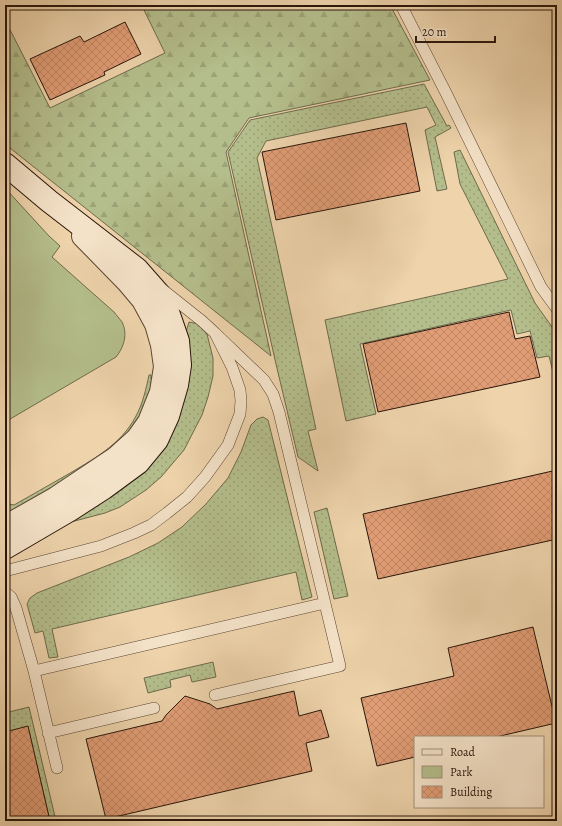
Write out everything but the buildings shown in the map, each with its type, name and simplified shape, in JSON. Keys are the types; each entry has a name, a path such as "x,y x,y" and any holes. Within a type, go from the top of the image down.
{"street":[{"path":"5,548 104,488 138,463 157,440 168,416 177,385 180,365 178,341 167,309 159,294 137,269 49,201 7,166"},
{"path":"5,526 56,498 116,458 137,439 149,422 161,392 165,367 162,345 156,324 143,300 127,281 49,201"}],"lane":[{"path":"401,5 541,287 557,309"},
{"path":"137,269 202,321 264,380 273,394 340,666 215,695"},
{"path":"5,570 101,546 134,533 151,525 167,513 187,497 205,477 228,445 240,414 241,401 240,390 232,367 214,333"},
{"path":"5,592 11,597 16,608 34,671 57,768"},
{"path":"34,671 325,603"},
{"path":"48,733 154,708"}],"green space":[{"path":"154,5 390,5 430,80 249,118 226,152 271,356 5,144 5,20 50,108 165,53 144,10"},
{"path":"424,84 447,126 449,125 451,128 435,137 447,189 437,191 425,130 436,125 427,107 266,141 257,158 316,429 308,431 318,471 298,457 228,152 250,120"},
{"path":"460,150 535,303 557,334 557,375 554,376 549,356 537,358 530,331 517,334 511,310 360,344 376,414 346,421 325,320 508,279 460,184 454,152"},
{"path":"5,188 60,246 52,257 114,312 122,322 125,336 123,345 116,357 5,422"},
{"path":"189,322 198,324 207,334 213,358 213,376 202,415 184,450 161,477 146,490 120,507 105,513 67,523 108,495 186,332"},
{"path":"149,375 151,375 151,379 153,380 152,388 136,427 115,450 5,516 6,506 9,504 14,505 59,480 95,458 114,444 130,426 136,416"},
{"path":"263,417 268,420 312,597 302,600 296,572 52,629 58,657 49,658 43,631 35,633 27,604 30,598 37,593 129,557 158,543 182,527 206,504 228,478 241,452 251,425 257,419"},
{"path":"327,508 348,596 334,599 314,512"},
{"path":"213,662 216,677 192,682 190,675 170,680 171,687 148,693 144,678"},
{"path":"29,707 56,821 50,821 28,727 5,732 5,713"}]}
